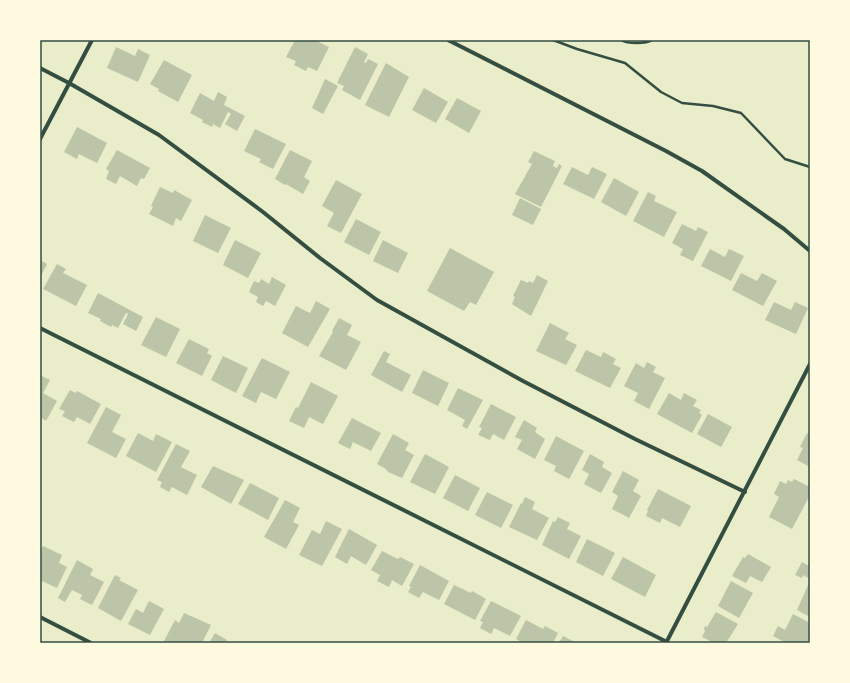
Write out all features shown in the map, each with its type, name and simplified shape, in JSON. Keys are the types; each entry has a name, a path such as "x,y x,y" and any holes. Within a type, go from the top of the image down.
{"street":[{"path":"40,139 92,40"},
{"path":"448,40 666,151 702,171 784,229 810,250"},
{"path":"40,68 159,135 263,212 320,258 377,300 523,381 635,439 745,492"},
{"path":"40,328 666,643 810,364"},
{"path":"40,617 91,643"}],"path":[{"path":"553,40 577,49 625,63 661,92 682,103 713,106 741,113 785,159 810,167"},
{"path":"621,40 625,42 648,43 652,40"}],"building":[{"path":"295,40 315,40 329,47 317,71 308,67 306,71 294,65 296,61 286,57"},
{"path":"116,47 135,56 138,49 150,55 138,82 107,68"},
{"path":"355,47 368,54 364,62 366,63 368,59 378,64 360,100 342,90 344,86 337,83"},
{"path":"164,60 192,75 178,102 158,91 159,89 150,84"},
{"path":"386,63 409,77 389,117 365,105"},
{"path":"325,79 338,86 323,114 312,108"},
{"path":"424,88 448,102 436,123 412,110"},
{"path":"218,92 227,97 224,105 245,116 237,131 225,124 231,114 228,112 220,128 213,124 212,127 202,122 203,120 190,113 200,93 214,101"},
{"path":"457,98 481,111 469,133 445,119"},
{"path":"77,127 107,143 97,163 79,154 77,159 64,152"},
{"path":"255,129 286,144 273,169 259,162 261,159 244,151"},
{"path":"117,150 150,168 144,179 141,178 137,186 120,176 116,184 106,179 109,171 106,169"},
{"path":"290,150 312,161 304,177 310,181 303,194 275,179"},
{"path":"534,151 555,161 553,166 557,168 559,164 562,166 541,207 515,194 532,164 528,162"},
{"path":"572,167 588,175 592,167 607,174 594,199 563,184"},
{"path":"614,178 639,192 626,216 601,202"},
{"path":"336,180 362,194 341,233 327,226 334,213 322,206"},
{"path":"160,187 173,193 174,190 192,200 181,221 176,218 173,226 149,214"},
{"path":"648,192 656,196 654,201 677,212 664,237 633,221"},
{"path":"520,198 541,209 533,225 512,215"},
{"path":"205,215 231,228 218,253 193,241"},
{"path":"356,219 381,232 369,255 344,242"},
{"path":"682,224 696,231 698,227 708,232 693,261 680,255 683,249 672,243"},
{"path":"235,240 261,253 248,278 223,265"},
{"path":"383,240 408,253 398,273 373,261"},
{"path":"450,248 494,272 476,305 470,302 464,311 427,291"},
{"path":"710,249 725,257 729,249 744,256 731,281 701,266"},
{"path":"40,260 47,264 40,278"},
{"path":"57,264 66,269 63,273 87,285 76,306 43,289"},
{"path":"741,273 757,281 762,273 777,281 763,306 732,290"},
{"path":"537,275 548,281 531,316 512,304 515,297 513,296 521,280 528,283 529,281 533,283"},
{"path":"272,277 286,285 275,306 266,301 263,306 256,302 258,297 249,292 254,281 259,283 261,279 269,284"},
{"path":"98,293 143,317 136,331 123,324 128,314 126,313 118,328 112,325 111,327 100,321 101,319 88,313"},
{"path":"316,301 330,309 308,347 282,333 296,306 310,313"},
{"path":"774,302 791,310 795,302 808,308 796,334 765,320"},
{"path":"156,317 180,329 166,357 141,345"},
{"path":"339,318 352,325 347,335 361,342 346,370 319,356 333,332 332,331"},
{"path":"550,323 569,333 565,339 577,345 566,365 536,351"},
{"path":"189,339 209,349 207,353 212,356 202,376 176,363"},
{"path":"586,350 601,357 603,352 616,359 613,364 621,368 610,388 575,371"},
{"path":"384,351 390,354 386,362 411,375 402,392 371,375"},
{"path":"223,356 248,368 236,393 211,380"},
{"path":"262,358 290,372 276,399 261,392 256,403 242,396"},
{"path":"647,362 656,367 653,372 665,378 649,409 634,401 638,393 624,386 636,363 644,368"},
{"path":"423,370 449,383 438,406 412,393"},
{"path":"40,375 50,380 43,393 57,401 46,421 40,417"},
{"path":"311,382 338,396 323,424 309,417 304,428 289,421 296,407 298,408"},
{"path":"458,388 483,400 467,429 462,426 465,420 447,410"},
{"path":"70,390 76,393 77,391 101,404 90,424 77,417 74,422 62,416 65,411 59,409"},
{"path":"669,393 681,400 684,393 697,400 693,406 701,410 699,413 702,415 692,433 657,414"},
{"path":"491,404 516,417 504,440 493,434 490,440 478,435 482,428 479,427"},
{"path":"106,407 121,415 112,432 126,439 116,458 87,443"},
{"path":"708,414 732,427 721,447 697,434"},
{"path":"352,418 381,433 371,451 353,442 350,449 338,443"},
{"path":"524,420 537,428 535,432 545,439 535,459 517,449 522,440 515,437"},
{"path":"138,433 153,441 156,434 172,442 156,472 126,456"},
{"path":"807,433 810,435 810,467 797,460 803,448 800,447"},
{"path":"393,434 409,443 405,450 414,455 402,478 388,472 386,469 377,464"},
{"path":"556,436 584,451 569,479 554,471 556,466 544,460"},
{"path":"176,444 190,451 181,467 197,475 187,495 172,487 169,492 160,487 162,482 157,480"},
{"path":"425,454 449,467 435,494 410,482"},
{"path":"590,454 604,462 602,467 612,473 601,493 584,484 589,474 582,470"},
{"path":"213,466 244,480 231,504 201,487"},
{"path":"623,471 639,480 633,491 641,496 629,518 612,509 618,496 612,492"},
{"path":"455,475 480,488 468,511 443,498"},
{"path":"794,479 810,487 810,495 792,529 769,517 779,497 774,494 780,481 786,484 788,480 792,482"},
{"path":"250,483 279,498 268,520 238,504"},
{"path":"658,489 691,506 680,527 662,518 660,523 646,516 647,510"},
{"path":"487,492 513,505 501,528 475,515"},
{"path":"525,497 535,502 532,509 549,518 537,540 509,527"},
{"path":"285,500 300,508 293,522 299,525 286,549 264,537"},
{"path":"558,517 570,523 567,529 581,536 569,559 542,545 553,521 555,522"},
{"path":"326,521 342,529 322,566 299,555 312,530 320,534"},
{"path":"349,529 377,545 366,565 351,556 347,564 335,557"},
{"path":"587,539 615,553 603,576 576,562"},
{"path":"43,546 62,555 59,563 67,567 57,588 40,580 40,553"},
{"path":"382,551 398,559 400,557 414,564 402,586 392,580 389,587 377,581 380,575 371,570"},
{"path":"748,554 771,567 762,582 750,576 746,583 732,576 743,557 745,558"},
{"path":"623,557 656,575 645,597 611,579"},
{"path":"77,560 93,569 90,575 104,582 92,605 80,599 82,595 72,590 65,602 58,598"},
{"path":"802,562 809,566 810,563 810,579 803,575 802,578 795,575"},
{"path":"420,565 449,581 439,600 423,592 419,598 408,592 411,587 409,586"},
{"path":"115,575 121,578 119,580 138,590 121,621 98,608"},
{"path":"731,581 753,593 739,618 718,606"},
{"path":"454,585 471,593 472,591 486,599 475,620 444,604"},
{"path":"808,585 810,586 810,617 797,610"},
{"path":"149,601 164,609 150,635 128,624 136,609 143,613"},
{"path":"491,601 521,616 510,636 494,628 491,634 480,628 483,622 480,621"},
{"path":"716,612 738,624 726,643 714,643 702,637 705,631 705,626 707,627"},
{"path":"184,613 211,625 202,643 163,643 175,620 179,623"},
{"path":"793,614 810,623 810,637 807,643 786,643 773,636 778,626 785,630"},
{"path":"526,620 543,629 545,626 558,633 553,643 523,643 516,639"},
{"path":"215,633 227,640 226,643 209,643"},
{"path":"563,636 577,643 559,643"}]}
